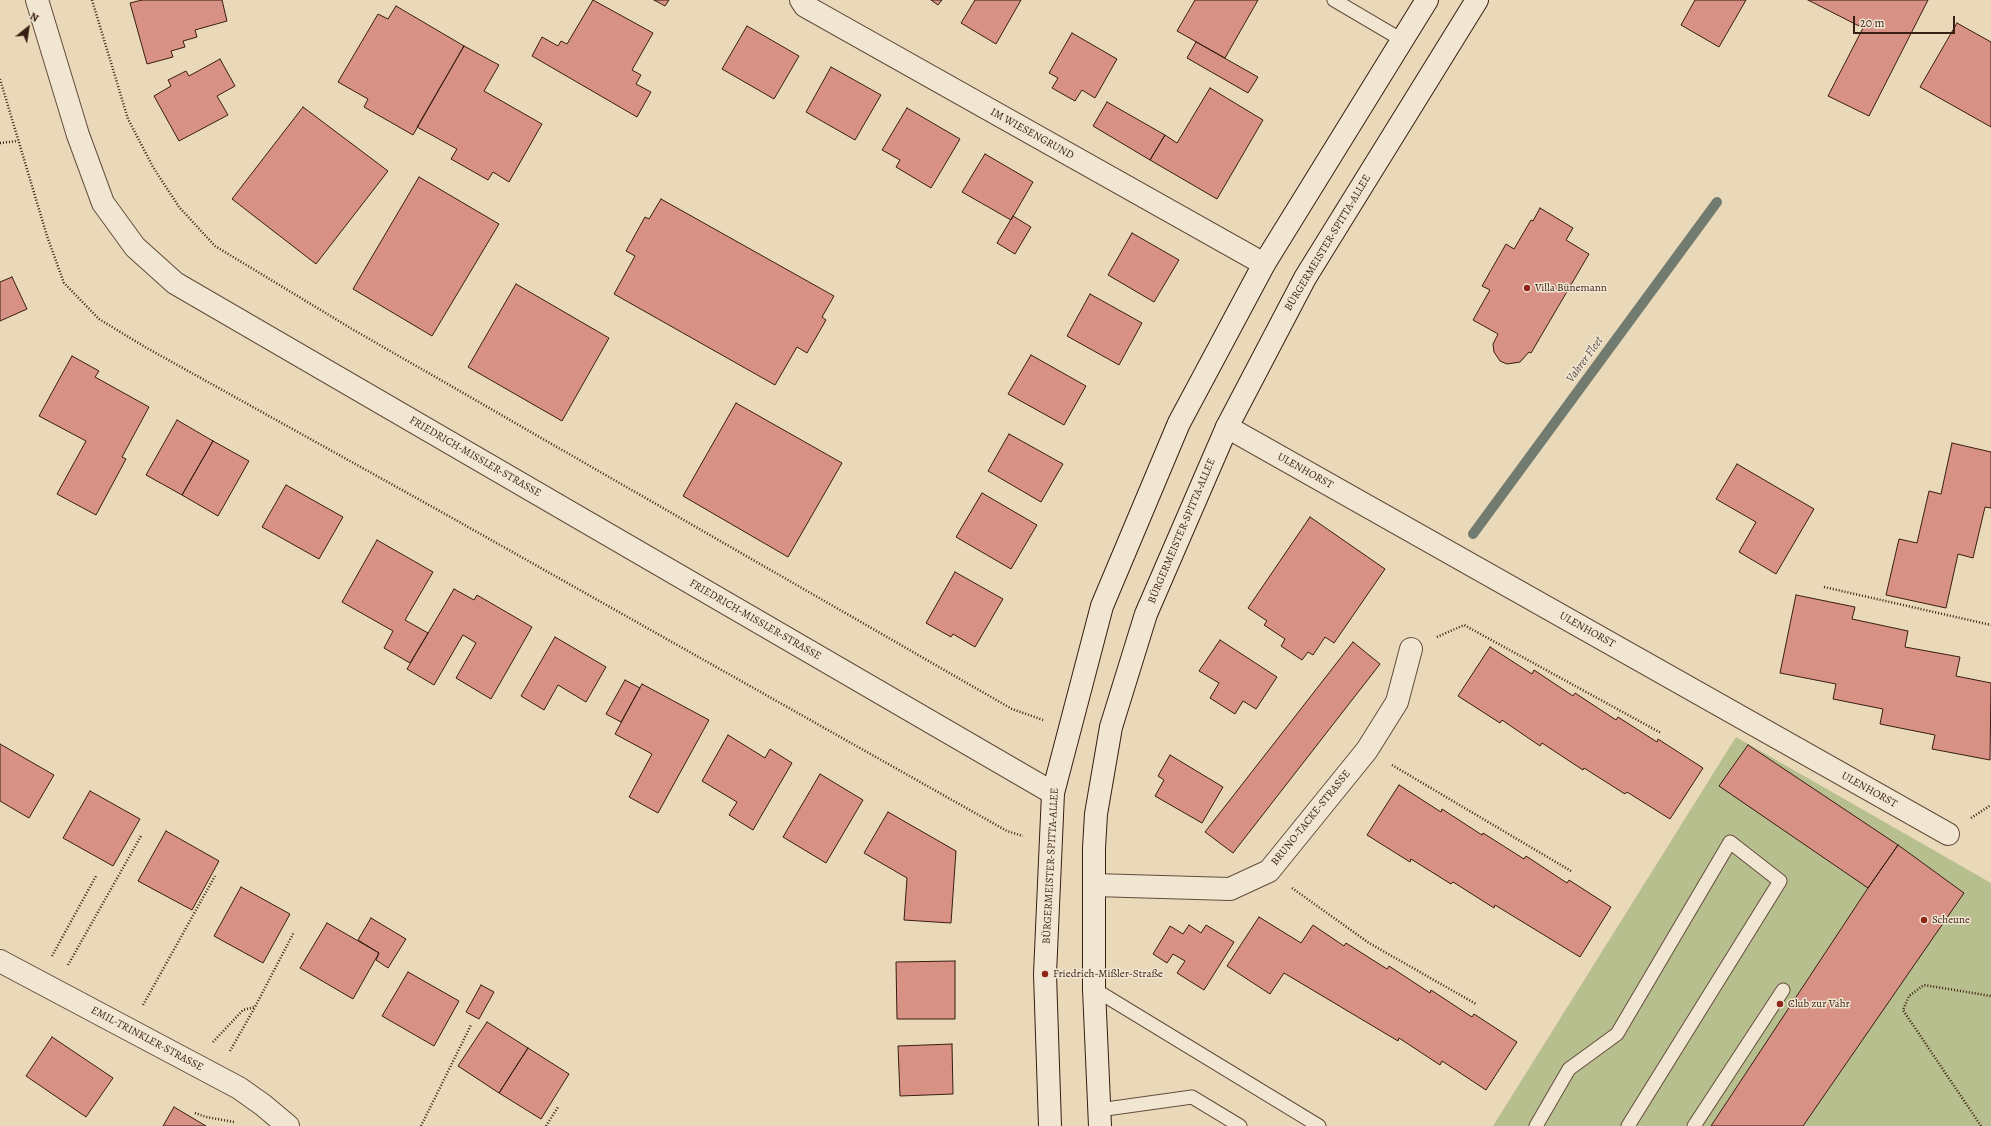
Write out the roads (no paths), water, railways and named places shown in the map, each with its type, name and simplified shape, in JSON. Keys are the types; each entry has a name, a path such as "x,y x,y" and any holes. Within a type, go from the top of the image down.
{"street":[{"name":"FRIEDRICH-MISSLER-STRASSE","path":"36,0 78,134 103,203 135,247 175,283 1053,793"},
{"name":"IM WIESENGRUND","path":"801,0 805,6 1264,264"},
{"name":"BÜRGERMEISTER-SPITTA-ALLEE","path":"1050,1126 1045,974 1053,793 1102,606 1179,423 1264,264 1427,0"},
{"name":"BÜRGERMEISTER-SPITTA-ALLEE","path":"1100,1118 1094,990 1096,814 1111,727 1146,614 1227,427 1305,278 1477,0"},
{"name":"ULENHORST","path":"1227,427 1948,834"},
{"name":"BRUNO-TACKE-STRASSE","path":"1094,885 1230,889 1269,871 1367,750 1397,702 1411,649"},
{"name":"EMIL-TRINKLER-STRASSE","path":"0,961 207,1071 263,1105 288,1126"}],"lane":[{"path":"1334,0 1402,40"},
{"path":"1536,1126 1569,1068 1617,1034 1730,842 1780,880 1628,1126"},
{"path":"1094,990 1319,1126"},
{"path":"1694,1126 1783,990"},
{"path":"1100,1118 1192,1097 1240,1126"}],"waterway":[{"name":"Vahrer Fleet","path":"1473,534 1717,202"}],"place":[{"name":"Villa Bünemann","path":"1527,288"},
{"name":"Scheune","path":"1924,920"},
{"name":"Friedrich-Mißler-Straße","path":"1045,974"},
{"name":"Club zur Vahr","path":"1780,1004"}]}
